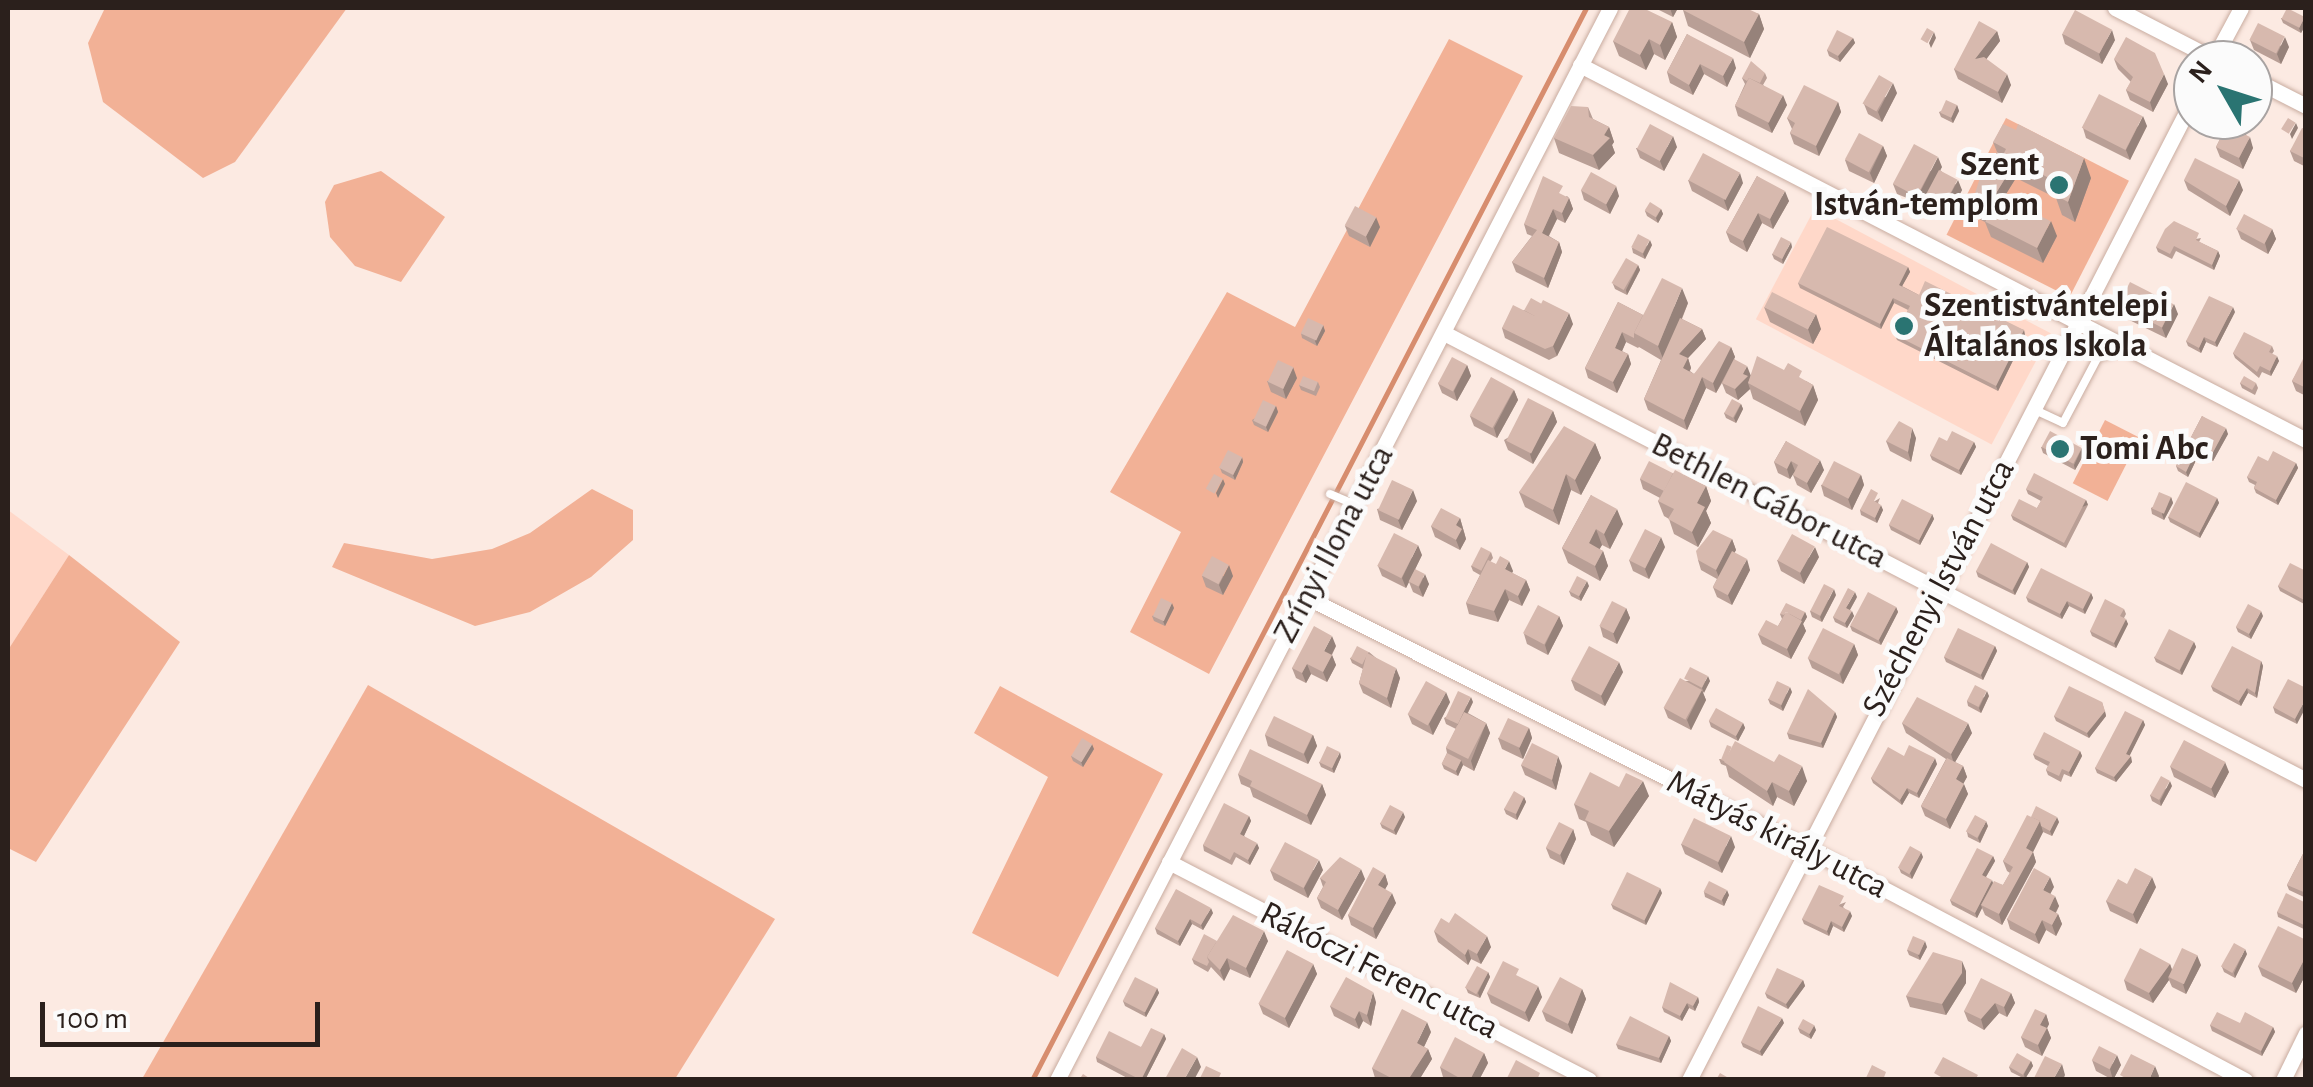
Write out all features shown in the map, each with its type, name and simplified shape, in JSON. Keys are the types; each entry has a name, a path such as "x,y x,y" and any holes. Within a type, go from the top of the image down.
{"street":[{"name":"Zrínyi Ilona utca","path":"1057,1080 1306,597 1350,502 1444,333 1610,8"},
{"path":"2114,8 2176,40"},
{"path":"2224,40 2241,8"},
{"path":"1580,65 2306,440"},
{"path":"2273,89 2306,106"},
{"name":"Széchenyi István utca","path":"1689,1080 1804,847 2173,137"},
{"name":"Bethlen Gábor utca","path":"1444,333 2306,780"},
{"name":"Mátyás király utca","path":"1306,597 1804,847 2245,1080"},
{"name":"Rákóczi Ferenc utca","path":"1169,862 1590,1080"},
{"path":"2283,1080 2306,1033"}],"lane":[{"path":"2033,409 2064,424 2098,357 2127,348"},
{"path":"1330,494 1350,502"}],"shaded area":[{"path":"105,8 347,8 235,162 203,178 103,102 88,43"},
{"path":"1449,39 1523,76 1209,674 1130,632 1181,532 1110,492 1227,292 1295,327"},
{"path":"2006,118 2129,181 2069,297 1947,235"},
{"path":"381,171 445,217 401,282 355,266 330,237 325,202 334,185"},
{"name":"Szentistvántelepi Általános Iskola","path":"1815,208 2051,333 1992,445 1756,319"},
{"path":"2105,420 2140,438 2108,501 2073,483"},
{"path":"592,489 633,510 633,540 591,577 530,612 475,626 332,567 344,543 432,559 492,549 530,533"},
{"path":"8,510 69,555 8,650"},
{"path":"69,555 180,642 36,862 8,848 8,650"},
{"path":"368,685 775,919 675,1079 142,1079"},
{"path":"1000,686 1163,774 1058,977 972,933 1048,777 974,733"}],"building":[{"path":"1630,8 1643,8 1672,22 1660,45 1649,39 1640,55 1613,41"},
{"path":"1684,8 1746,8 1759,14 1744,42"},
{"path":"2287,8 2305,17 2299,28 2282,19"},
{"path":"2075,10 2112,30 2099,54 2062,34"},
{"path":"1979,21 1997,31 1975,59 1984,57 2007,74 1998,92 1954,69"},
{"path":"2258,23 2285,37 2276,54 2273,40 2250,40"},
{"path":"1927,28 1934,32 1927,43 1920,39"},
{"path":"1837,30 1853,38 1838,56 1827,50"},
{"path":"1687,34 1733,58 1723,76 1700,64 1689,85 1667,72"},
{"path":"2126,37 2155,53 2164,74 2150,102 2126,90 2133,77 2114,59"},
{"path":"1751,61 1765,73 1760,83 1742,78"},
{"path":"1879,75 1893,83 1876,112 1862,104"},
{"path":"1749,78 1783,95 1769,123 1735,106"},
{"path":"1804,85 1838,102 1816,146 1790,133 1795,123 1787,118"},
{"path":"2099,94 2143,116 2125,150 2082,128"},
{"path":"1946,100 1957,105 1951,118 1940,113"},
{"path":"1571,106 1588,107 1589,117 1609,127 1604,135 1610,138 1593,155 1554,138"},
{"path":"2288,118 2296,123 2289,134 2281,129"},
{"path":"1650,124 1673,136 1660,161 1637,149"},
{"path":"2003,124 2016,130 2018,124 2084,158 2068,202 2055,195 2061,184 2003,155 2006,149 1993,142"},
{"path":"2302,128 2306,129 2306,159 2290,151"},
{"path":"1859,133 1883,146 1869,172 1845,159"},
{"path":"2220,140 2248,140 2239,158 2216,147"},
{"path":"1914,144 1938,157 1917,196 1893,184"},
{"path":"1997,152 2004,156 2009,172 1984,213 1971,206 1984,165 1989,168"},
{"path":"1703,153 1740,173 1726,200 1688,180"},
{"path":"2195,158 2239,180 2226,206 2184,180"},
{"path":"1939,170 1958,180 1943,206 1925,196"},
{"path":"1591,172 1616,186 1606,204 1581,190"},
{"path":"1543,176 1563,186 1559,193 1569,198 1562,213 1553,209 1542,233 1559,242 1544,278 1512,262 1537,230 1524,224"},
{"path":"1757,176 1785,191 1770,219 1758,213 1743,241 1726,232"},
{"path":"1999,195 2051,221 2037,248 1985,222"},
{"path":"1650,202 1661,209 1656,217 1645,210"},
{"path":"1355,206 1376,217 1366,237 1345,225"},
{"path":"2244,214 2272,229 2264,244 2236,229"},
{"path":"2174,221 2199,233 2196,240 2218,251 2212,265 2174,246 2170,254 2156,247"},
{"name":"Szentistvántelepi Általános Iskola","path":"1827,227 1908,267 1899,285 1919,295 1925,281 2024,330 1996,386 1895,335 1910,306 1893,298 1880,324 1798,283"},
{"path":"1638,234 1650,240 1643,253 1631,247"},
{"path":"1781,237 1791,242 1782,259 1772,254"},
{"path":"1626,258 1638,265 1624,290 1612,283"},
{"path":"1662,278 1682,288 1658,346 1634,333"},
{"path":"2130,282 2174,304 2162,327 2118,305"},
{"path":"1772,292 1816,314 1808,329 1764,307"},
{"path":"2209,296 2233,307 2215,342 2204,337 2199,348 2186,341"},
{"path":"1531,298 1542,304 1536,317 1524,310"},
{"path":"1543,300 1569,313 1553,346 1545,349 1502,328 1513,305 1535,316"},
{"path":"1618,302 1643,315 1634,338 1622,332 1615,348 1628,354 1613,382 1585,368"},
{"path":"1308,318 1323,325 1316,341 1301,333"},
{"path":"1680,318 1702,329 1679,354 1688,358 1683,368 1694,374 1719,341 1731,347 1713,383 1702,377 1684,420 1644,399"},
{"path":"2244,332 2272,346 2269,352 2277,356 2270,371 2260,366 2257,372 2233,353"},
{"path":"1757,356 1784,370 1788,363 1802,371 1799,377 1813,385 1800,411 1748,383"},
{"path":"1452,357 1467,365 1453,391 1438,383"},
{"path":"2306,357 2306,388 2292,381"},
{"path":"1734,359 1747,366 1743,374 1748,376 1735,389 1722,383"},
{"path":"1278,360 1293,367 1283,389 1268,382"},
{"path":"1303,376 1318,382 1314,391 1299,385"},
{"path":"2244,376 2256,383 2252,390 2240,383"},
{"path":"1491,377 1514,390 1492,428 1470,415"},
{"path":"1528,398 1553,411 1531,453 1506,441"},
{"path":"1732,399 1741,404 1733,418 1724,413"},
{"path":"1263,400 1276,406 1266,427 1253,421"},
{"path":"2202,416 2226,428 2211,456 2197,449 2186,472 2176,466"},
{"path":"1899,421 1912,428 1908,452 1886,441"},
{"path":"1564,426 1595,443 1575,480 1566,474 1553,510 1519,492"},
{"path":"1952,431 1974,442 1959,470 1930,455 1939,437 1947,441"},
{"path":"2050,431 2082,448 2073,464 2042,447"},
{"path":"1786,441 1820,460 1807,483 1793,475 1798,465 1791,461 1787,469 1774,462"},
{"path":"1228,450 1242,457 1233,475 1219,468"},
{"path":"2273,451 2296,463 2276,500 2254,488 2257,482 2247,477 2258,456 2268,461"},
{"path":"1649,461 1673,473 1664,491 1640,479"},
{"path":"1834,461 1861,475 1848,499 1822,485"},
{"path":"1675,470 1706,486 1697,503 1705,507 1692,532 1668,519 1674,509 1658,501"},
{"path":"2034,473 2086,500 2064,543 2011,515 2019,499 2037,508 2043,497 2026,489"},
{"path":"1214,474 1223,479 1215,494 1206,489"},
{"path":"1392,480 1413,490 1399,520 1378,510"},
{"path":"2186,482 2217,498 2199,533 2168,517"},
{"path":"1871,489 1878,493 1874,501 1881,505 1875,518 1860,510"},
{"path":"2159,492 2171,497 2164,514 2152,509"},
{"path":"1591,495 1617,509 1604,534 1596,529 1589,543 1603,551 1595,566 1562,548"},
{"path":"1902,499 1932,514 1919,540 1889,525"},
{"path":"1441,508 1460,518 1456,525 1462,529 1456,540 1431,526"},
{"path":"1645,529 1661,537 1645,568 1629,560"},
{"path":"1713,530 1732,539 1716,570 1698,560 1696,551"},
{"path":"1394,533 1418,545 1401,578 1377,566"},
{"path":"1792,534 1815,547 1800,573 1777,560"},
{"path":"1991,543 2027,562 2012,591 1976,571"},
{"path":"1481,547 1491,552 1481,571 1471,566"},
{"path":"1732,551 1747,559 1728,595 1713,587"},
{"path":"1212,556 1229,565 1218,584 1202,575"},
{"path":"1500,556 1509,561 1505,569 1526,580 1518,596 1505,589 1494,611 1466,603 1488,560 1496,564"},
{"path":"2290,563 2306,571 2306,601 2278,586"},
{"path":"2041,568 2091,593 2083,609 2067,601 2060,614 2026,597"},
{"path":"1415,569 1425,574 1418,586 1409,581"},
{"path":"1577,576 1587,581 1579,596 1569,591"},
{"path":"1824,584 1834,589 1820,616 1810,611"},
{"path":"1848,588 1855,592 1846,608 1852,611 1845,623 1833,617"},
{"path":"1868,592 1896,607 1878,641 1850,626"},
{"path":"1161,598 1172,603 1164,621 1153,616"},
{"path":"2105,599 2124,609 2120,616 2126,619 2114,643 2090,631"},
{"path":"1612,601 1626,608 1614,633 1599,626"},
{"path":"1786,603 1805,612 1801,620 1786,612 1780,614"},
{"path":"2248,604 2261,611 2249,634 2236,627"},
{"path":"1538,605 1559,616 1544,645 1523,633"},
{"path":"1786,612 1802,621 1787,649 1758,634 1766,620 1778,626"},
{"path":"1314,626 1332,636 1324,651 1332,655 1323,672 1307,664 1302,673 1292,668"},
{"path":"1823,628 1854,644 1839,674 1808,658"},
{"path":"1958,628 1995,646 1981,675 1944,657"},
{"path":"2169,629 2194,642 2179,670 2154,658"},
{"path":"1357,646 1369,652 1362,664 1351,658"},
{"path":"1589,646 1619,662 1601,696 1571,680"},
{"path":"2232,646 2261,661 2255,693 2247,688 2239,701 2211,686"},
{"path":"1367,653 1396,668 1387,698 1359,683"},
{"path":"1690,667 1708,676 1702,688 1684,679"},
{"path":"1680,678 1702,690 1685,720 1664,708"},
{"path":"2288,679 2306,688 2306,698 2295,719 2273,707"},
{"path":"1426,681 1446,692 1428,725 1408,714"},
{"path":"1777,681 1790,687 1781,705 1769,699"},
{"path":"1975,685 1987,691 1978,707 1967,701"},
{"path":"2069,686 2102,702 2105,711 2087,733 2054,716"},
{"path":"1808,689 1835,712 1821,743 1787,733"},
{"path":"1458,691 1471,697 1458,724 1445,718"},
{"path":"1917,697 1968,723 1951,754 1902,723"},
{"path":"1716,708 1743,723 1736,736 1709,721"},
{"path":"2125,711 2143,720 2126,754 2131,756 2114,777 2095,768"},
{"path":"1464,712 1486,723 1468,759 1446,748"},
{"path":"1274,716 1313,735 1303,754 1265,735"},
{"path":"1508,718 1529,728 1520,748 1499,738"},
{"path":"2044,732 2080,751 2069,772 2062,769 2059,776 2046,770 2050,762 2033,754"},
{"path":"1082,738 1092,744 1081,762 1071,756"},
{"path":"2184,740 2225,762 2211,789 2170,766"},
{"path":"1735,741 1774,762 1779,754 1802,766 1789,791 1772,782 1767,791 1724,762"},
{"path":"1532,743 1558,756 1552,780 1521,765"},
{"path":"1727,745 1732,747 1726,762 1721,760"},
{"path":"1909,745 1935,758 1917,793 1907,788 1900,800 1871,778 1888,747 1904,756"},
{"path":"1327,746 1340,752 1332,768 1319,762"},
{"path":"1250,749 1322,784 1307,815 1250,786 1252,781 1238,774"},
{"path":"1447,753 1461,760 1456,771 1442,764"},
{"path":"1947,758 1963,766 1956,779 1964,784 1946,819 1921,806"},
{"path":"1590,772 1619,787 1626,773 1643,781 1609,831 1585,820 1589,811 1574,804"},
{"path":"2161,776 2170,781 2159,800 2150,795"},
{"path":"1514,791 1524,797 1516,814 1504,809"},
{"path":"1224,803 1249,816 1240,834 1257,843 1248,860 1234,852 1230,860 1203,845"},
{"path":"1390,805 1403,812 1393,831 1380,824"},
{"path":"2036,806 2057,817 2050,831 2031,817"},
{"path":"1975,815 1986,821 1977,838 1966,832"},
{"path":"2027,815 2040,821 2026,848 2033,852 1999,914 1981,905 1994,881 2003,885 2013,867 2003,861"},
{"path":"1694,818 1731,836 1718,862 1681,844"},
{"path":"1559,822 1573,829 1560,855 1546,848"},
{"path":"1285,842 1319,860 1304,888 1270,870"},
{"path":"1910,846 1921,852 1909,874 1898,868"},
{"path":"1977,848 1993,856 1982,875 1992,880 1975,913 1950,900"},
{"path":"2306,848 2306,893 2287,885"},
{"path":"1340,857 1361,869 1338,910 1317,898 1326,882 1320,878"},
{"path":"1373,867 1385,874 1378,885 1392,893 1373,928 1348,915"},
{"path":"2034,868 2050,877 2043,890 2055,896 2049,909 2058,914 2052,925 2042,920 2035,934 2007,919"},
{"path":"2135,868 2152,877 2133,914 2106,901 2118,879 2127,884"},
{"path":"1627,872 1660,888 1644,921 1611,904"},
{"path":"1709,881 1727,890 1721,901 1704,892"},
{"path":"1819,885 1844,896 1839,906 1850,911 1842,927 1831,921 1827,931 1802,919"},
{"path":"1176,889 1211,908 1201,925 1190,919 1178,941 1155,928"},
{"path":"2286,893 2306,903 2306,926 2277,912"},
{"path":"1455,913 1487,936 1477,954 1468,949 1465,955 1434,931 1441,918 1449,923"},
{"path":"1233,915 1264,931 1246,968 1227,958 1220,970 1207,957"},
{"path":"2278,926 2306,940 2306,956 2292,983 2258,966"},
{"path":"1204,934 1217,941 1207,957 1207,966 1192,959"},
{"path":"1913,936 1925,941 1919,955 1907,950"},
{"path":"2234,943 2245,949 2232,973 2221,967"},
{"path":"2140,948 2170,964 2149,993 2124,980"},
{"path":"2182,948 2197,955 2184,984 2168,977"},
{"path":"1287,950 1313,964 1285,1018 1258,1004"},
{"path":"1933,952 1962,961 1962,973 1942,1004 1906,996"},
{"path":"1503,961 1519,969 1516,975 1538,986 1525,1012 1487,993"},
{"path":"1477,966 1488,972 1476,994 1465,988"},
{"path":"1777,968 1803,980 1786,1004 1765,993"},
{"path":"1135,977 1157,988 1145,1012 1123,1001"},
{"path":"1346,977 1373,992 1367,1015 1359,1011 1355,1019 1330,1006"},
{"path":"1560,977 1582,989 1568,1024 1542,1011"},
{"path":"1981,978 2011,993 2004,1007 1995,1003 1981,1019 1964,1011"},
{"path":"1670,982 1698,997 1693,1006 1687,1003 1680,1016 1662,1007"},
{"path":"1758,1006 1782,1018 1760,1051 1741,1042"},
{"path":"1402,1009 1427,1022 1417,1043 1428,1049 1408,1080 1395,1080 1372,1068"},
{"path":"2035,1009 2046,1014 2040,1025 2047,1028 2038,1045 2021,1037"},
{"path":"2217,1012 2240,1023 2245,1012 2273,1027 2261,1051 2210,1025"},
{"path":"1630,1016 1669,1036 1659,1058 1616,1044"},
{"path":"1803,1019 1814,1025 1810,1034 1798,1028"},
{"path":"1151,1028 1164,1034 1141,1080 1096,1057 1109,1031 1141,1047"},
{"path":"1455,1037 1484,1053 1470,1080 1440,1067"},
{"path":"2099,1046 2117,1055 2110,1069 2092,1060"},
{"path":"1182,1048 1197,1057 1184,1080 1166,1080 1165,1079"},
{"path":"2017,1053 2031,1061 2023,1075 2009,1067"},
{"path":"2131,1054 2155,1066 2149,1080 2129,1080 2120,1075"},
{"path":"2045,1056 2062,1064 2053,1080 2033,1080"},
{"path":"1943,1057 1978,1075 1975,1080 1946,1080 1934,1073"},
{"path":"1516,1060 1540,1073 1537,1080 1506,1080"},
{"path":"1872,1065 1886,1072 1883,1080 1865,1080"},
{"path":"1206,1066 1221,1073 1218,1080 1199,1080"}],"waterway":[{"path":"1032,1080 1586,8"}],"place":[{"name":"Szent István-templom","path":"2059,185"},
{"name":"Szentistvántelepi Általános Iskola","path":"1904,326"},
{"name":"Tomi Abc","path":"2060,449"}]}
